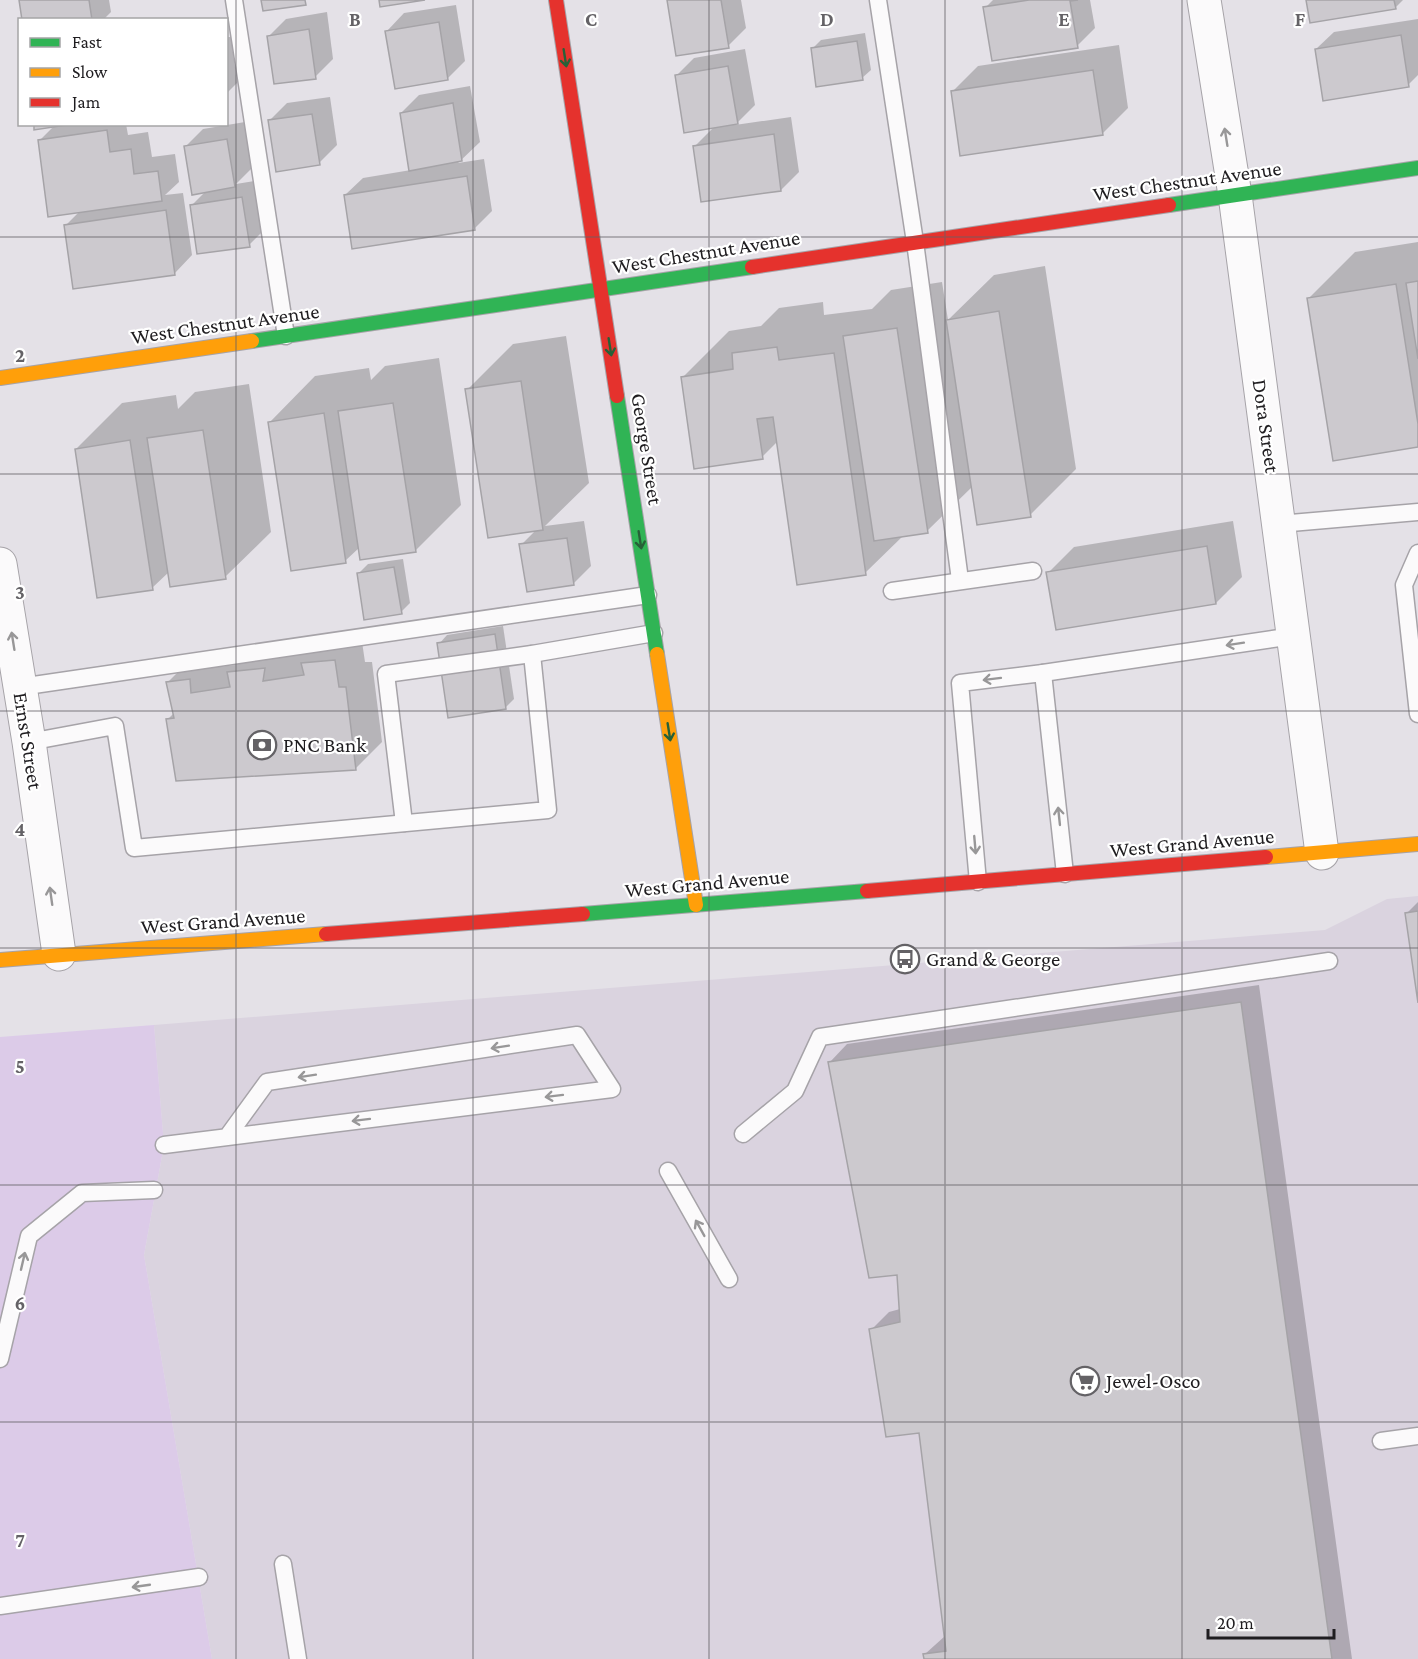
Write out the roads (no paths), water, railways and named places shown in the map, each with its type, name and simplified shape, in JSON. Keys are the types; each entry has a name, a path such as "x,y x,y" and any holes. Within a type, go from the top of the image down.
{"street":[{"name":"George Street","path":"556,0 696,905"},
{"name":"Dora Street","path":"1204,0 1235,195 1322,853"},
{"name":"West Chestnut Avenue","path":"0,378 1418,168"},
{"name":"Ernst Street","path":"0,564 29,742 59,954"},
{"name":"West Grand Avenue","path":"0,960 978,882 1418,844"}],"lane":[{"path":"234,0 286,336"},
{"path":"878,0 915,242 960,580"},
{"path":"1279,524 1418,512"},
{"path":"1418,553 1404,585 1418,714"},
{"path":"892,591 1033,571"},
{"path":"20,687 648,595"},
{"path":"404,823 386,674 532,654 654,633"},
{"path":"978,882 960,683 1043,674 1293,636"},
{"path":"29,742 115,726 134,848 548,810 532,654"},
{"path":"1043,674 1065,874"},
{"path":"743,1134 795,1091 820,1037 1329,961"},
{"path":"164,1145 612,1089 577,1035 267,1082 227,1137"},
{"path":"668,1171 729,1279"},
{"path":"0,1359 29,1236 82,1193 153,1190"},
{"path":"1381,1441 1418,1436"},
{"path":"283,1564 298,1659"},
{"path":"0,1606 199,1577"}],"place":[{"name":"PNC Bank","path":"262,745"},
{"name":"Grand & George","path":"905,959"},
{"name":"Jewel-Osco","path":"1085,1381"}]}
